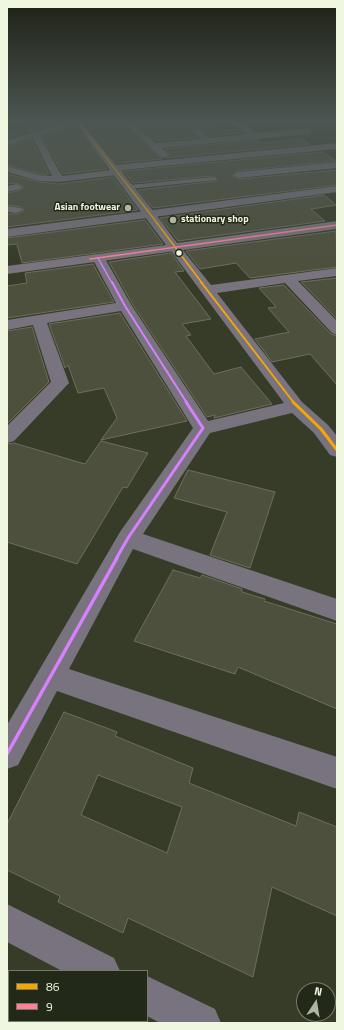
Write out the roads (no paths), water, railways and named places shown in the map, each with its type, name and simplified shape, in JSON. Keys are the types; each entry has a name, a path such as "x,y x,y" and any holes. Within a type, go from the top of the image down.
{"street":[{"path":"7,169 39,178 59,179 124,169"},
{"path":"52,169 59,179"},
{"path":"238,175 297,169"},
{"path":"117,170 296,406 321,429 337,450"},
{"path":"7,184 17,186 7,189"},
{"path":"7,234 337,190"},
{"path":"7,270 337,225"},
{"path":"98,258 125,306 203,428"},
{"path":"207,290 337,272"},
{"path":"288,279 337,330"},
{"path":"7,325 125,306"},
{"path":"7,437 60,383 39,321"},
{"path":"7,754 128,538 203,428 296,406"},
{"path":"128,538 337,610"},
{"path":"51,676 337,773"},
{"path":"7,922 99,970"},
{"path":"148,996 201,1023"}],"lane":[{"path":"129,187 214,179"}],"place":[{"name":"Asian footwear","path":"128,208"},
{"name":"stationary shop","path":"173,220"}]}
